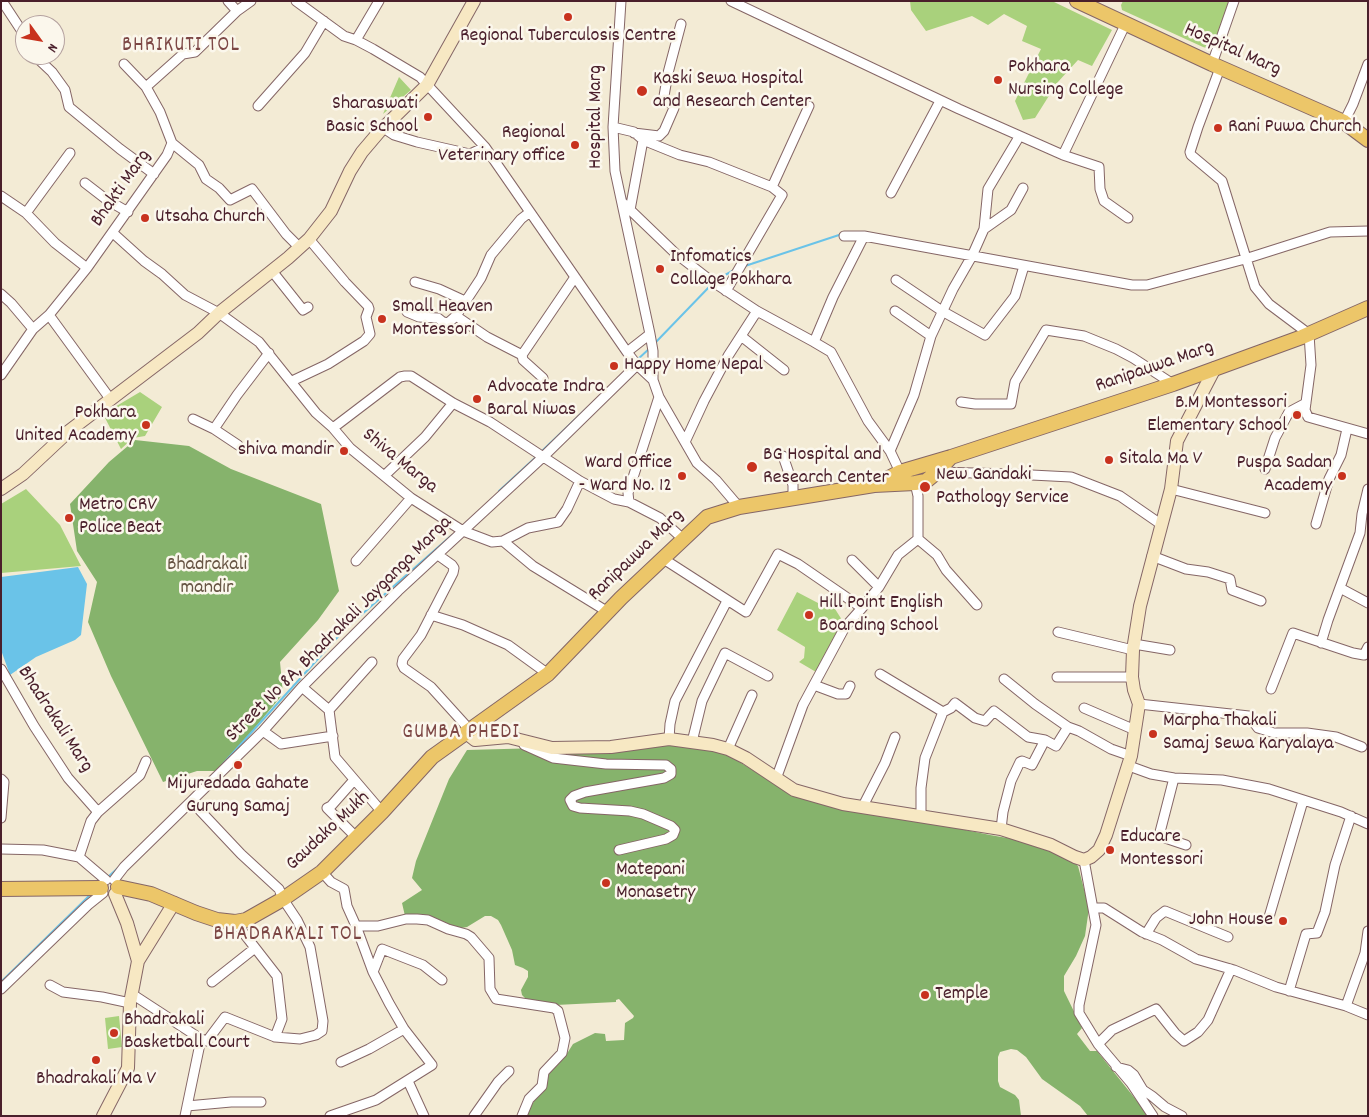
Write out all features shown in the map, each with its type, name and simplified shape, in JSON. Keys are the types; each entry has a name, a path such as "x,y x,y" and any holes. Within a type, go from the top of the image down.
{"main road":[{"path":"1,489 23,474 69,431 198,332 304,244 331,210 350,171 362,152 386,125 427,85 474,1"},
{"name":"Hospital Marg","path":"1077,1 1125,25 1344,122 1368,140"},
{"name":"Ranipauwa Marg","path":"467,730 548,674 662,558 707,517 739,508 874,485 900,472 1173,384 1309,334 1368,308"},
{"path":"467,730 475,740 508,737 552,748 611,747 669,739 728,749 746,758 794,790 843,804 1001,830 1033,838 1084,860 1091,857 1102,843 1130,761 1139,704 1132,677 1140,606 1171,489 1177,441 1215,368"},
{"path":"874,485 926,481 951,457"},
{"name":"Gaudako Mukh","path":"235,922 241,922 283,900 322,872 382,812 432,757 467,730"},
{"path":"110,887 127,923 138,961"},
{"path":"1,889 110,887 151,894 209,917 235,922"},
{"path":"103,1115 128,1068 131,999 138,961 174,903"}],"street":[{"path":"2,1 15,21"},
{"path":"228,1 237,11"},
{"path":"146,88 183,54 195,52 237,11 251,1"},
{"path":"296,1 344,36 356,40 412,71 456,114 485,147 627,352 637,365 654,380"},
{"path":"356,40 379,1"},
{"name":"Hospital Marg","path":"621,1 613,127 615,171 650,334 653,351 654,380 659,397 697,463 716,480 739,508"},
{"path":"731,1 1019,137 1099,167 1100,189 1104,201 1128,218"},
{"path":"1234,1 1190,152 1191,155 1222,181 1255,287 1269,304 1309,334 1310,365 1305,410 1308,418 1368,434"},
{"path":"258,106 305,53 324,21"},
{"path":"613,127 660,136 664,131 674,108 672,104 665,100 664,96 681,24"},
{"path":"1063,155 1125,25"},
{"name":"Bhakti Marg","path":"1,375 33,329 49,315 87,268 167,155 172,143 160,112 146,88 124,64"},
{"path":"1344,122 1368,64"},
{"path":"45,65 65,90 69,107 154,174"},
{"path":"891,192 940,100"},
{"path":"772,188 809,106"},
{"path":"386,125 388,131 394,136 470,154 485,147"},
{"path":"634,132 643,140 680,155 709,162 772,188 782,195 726,290"},
{"path":"890,451 914,395 931,336 984,229 988,189 1019,137"},
{"path":"630,210 643,140"},
{"path":"172,143 199,165 206,179 219,188 230,200 252,189 264,202 274,220 304,244 368,306 369,309 366,316 370,334 364,341 328,364 292,381"},
{"path":"26,213 70,153"},
{"path":"85,183 107,200 128,212"},
{"path":"984,229 1011,210 1023,188"},
{"path":"1,196 26,213 55,244 87,268"},
{"path":"623,203 675,253 726,290 757,311 831,352 868,421 890,451 900,472"},
{"path":"407,312 419,317 438,318 445,324 448,323 456,316 464,301 481,278 491,254 521,219 530,212"},
{"path":"844,236 864,236 1132,286 1147,285 1245,259 1330,232 1368,231"},
{"name":"Shiva Marga","path":"112,233 185,295 219,313 260,342 316,413 333,428 350,448 411,498 463,531 492,542 503,541"},
{"path":"814,342 833,297 864,236"},
{"path":"896,280 942,311 985,335 1015,296 1024,266"},
{"path":"272,272 303,310 308,307"},
{"path":"522,355 575,277"},
{"path":"415,282 439,289 464,301"},
{"path":"1,294 33,329"},
{"path":"895,310 931,336"},
{"path":"685,442 728,356 757,311"},
{"path":"49,315 111,400"},
{"path":"456,316 487,337 522,355 523,360 543,378"},
{"path":"961,402 1011,404 1015,382 1046,330 1084,336 1116,349 1173,384"},
{"path":"627,352 650,334"},
{"path":"741,336 784,370"},
{"path":"214,429 236,395 270,353"},
{"name":"Street No 8A, Bhadrakali Jayganga Marga","path":"1,989 88,905 110,887 124,868 263,731 302,687 398,591 543,457 637,365"},
{"path":"333,428 400,377 411,376 453,403 490,422 614,500 629,502 660,518 683,539"},
{"path":"629,502 628,494 659,397"},
{"path":"384,476 425,437 453,403"},
{"path":"1265,468 1275,438 1289,412 1306,403"},
{"path":"193,419 214,429 238,445"},
{"path":"1316,524 1329,479 1341,455 1346,429"},
{"path":"784,456 793,485 793,500"},
{"path":"937,472 1071,477 1120,496 1162,525"},
{"path":"580,480 567,509 558,522 528,528 503,541 532,566 608,612"},
{"path":"915,483 918,496 918,539 937,555 946,570 977,605"},
{"path":"1171,489 1265,513"},
{"path":"1321,644 1360,533 1368,489"},
{"path":"356,561 411,498"},
{"path":"776,779 804,705 845,627 879,587 898,555 918,539"},
{"path":"662,558 746,612 778,554 798,564 862,608"},
{"path":"438,555 454,568 421,635 403,659 402,664 404,668 431,687 467,730"},
{"path":"1152,556 1186,570 1208,572 1230,580 1232,590 1261,601"},
{"path":"852,560 879,587"},
{"path":"1340,588 1368,603"},
{"path":"669,739 675,701 727,601"},
{"path":"431,615 463,625 508,645 548,674"},
{"path":"1058,632 1134,647 1170,650"},
{"path":"1271,689 1294,633 1321,644 1364,655 1368,647"},
{"path":"692,742 702,701 725,653 768,676"},
{"path":"329,710 372,662"},
{"name":"Bhadrakali Marg","path":"1,669 34,726 68,778 98,812"},
{"path":"880,674 943,712"},
{"path":"1057,677 1132,677"},
{"path":"1004,679 1068,727 1111,749 1151,774 1174,778 1222,780 1269,789 1351,816 1368,824"},
{"path":"814,685 838,694 846,694 850,686"},
{"path":"302,687 329,710 336,757 382,812"},
{"path":"728,749 752,696"},
{"path":"921,817 921,788 925,758 943,712 952,708 955,703 975,718 985,721 994,711 1028,737 1045,740 1056,746 1068,727"},
{"path":"1139,704 1249,716 1258,728 1274,733 1307,733 1336,737 1362,747"},
{"path":"1084,708 1135,730"},
{"path":"263,731 281,744 333,736"},
{"path":"508,737 553,758 606,764 666,766 671,769 671,774 664,778 585,792 574,796 570,800 573,806 580,808 630,811 643,814 671,826 675,830 673,835 666,839 619,850"},
{"path":"863,806 896,737"},
{"path":"1001,830 1003,812 1016,769 1022,761 1032,765 1045,740"},
{"path":"79,857 91,821 98,812 140,775 146,761"},
{"path":"1174,778 1159,836 1186,845"},
{"path":"1,780 4,782 1,818"},
{"path":"354,780 332,806 327,808 356,837"},
{"path":"1269,917 1303,801"},
{"path":"50,985 63,992 131,999 207,1041 225,1017 274,1037 300,1039 316,1035 322,1031 323,1021 310,947 297,920 283,900 279,889 240,854 192,802"},
{"path":"1288,991 1306,934 1317,933 1325,912 1335,865 1351,816"},
{"path":"1,849 43,850 79,857 110,887"},
{"path":"1084,860 1096,925 1078,1005 1079,1013 1098,1044 1131,1084 1153,1116"},
{"path":"322,872 331,882 344,889 347,906 373,972 404,1029 432,1064 376,1100 345,1113 330,1116"},
{"path":"1093,908 1104,908 1146,934 1162,940 1196,959 1231,969 1288,991 1346,1006 1368,1015"},
{"path":"1146,934 1156,918 1165,911 1228,937"},
{"path":"356,926 378,926 406,919 417,919 428,920 448,929 466,934 471,937 489,958 490,989 496,999 554,1008 558,1011 564,1038 562,1053 544,1072 542,1086 529,1099 522,1116"},
{"path":"235,922 277,976 282,1019 274,1037"},
{"path":"1346,1006 1366,953 1368,931"},
{"path":"212,982 255,948"},
{"path":"373,972 382,949 423,965 442,980"},
{"path":"1098,1044 1112,1030 1156,1009 1175,1033 1184,1041 1198,1032 1208,1020 1231,969"},
{"path":"341,1062 404,1029"},
{"path":"201,1039 186,1111 231,1102 261,1102"},
{"path":"1116,1067 1128,1070 1134,1075 1143,1090 1164,1108 1182,1116"},
{"path":"474,1116 498,1082 509,1071"},
{"path":"408,1081 424,1116"}],"green space":[{"path":"910,1 1052,1 1112,30 1092,66 1078,60 1057,83 1035,118 1023,120 1015,101 1041,49 1022,41 1027,26 1004,14 988,25 972,16 926,31 911,10"},
{"path":"1123,1 1234,1 1213,50 1122,10 1121,5"},
{"path":"399,77 411,90 383,114"},
{"path":"140,392 162,407 145,436 133,438 121,449 103,414"},
{"name":"Bhadrakali mandir","path":"135,440 189,446 231,469 321,504 339,591 318,620 280,662 283,694 219,771 197,771 163,782 111,676 88,622 97,582 77,551 70,504 109,462"},
{"path":"26,489 60,525 81,566 1,573 1,504"},
{"path":"797,592 818,603 824,604 830,601 842,620 841,630 816,672 799,662 804,658 805,647 777,630"},
{"path":"667,741 717,748 791,794 1030,842 1066,856 1078,866 1089,908 1085,936 1064,976 1064,991 1082,1028 1077,1034 1090,1051 1097,1051 1149,1116 1088,1116 1080,1106 1042,1079 1026,1057 1017,1050 1011,1049 1000,1052 998,1057 998,1081 1000,1087 1015,1095 1019,1100 1021,1116 524,1116 545,1088 549,1074 573,1044 595,1033 605,1034 606,1041 624,1040 625,1023 634,1016 619,999 616,1002 556,1005 527,1000 522,995 521,990 528,977 528,971 515,965 512,950 501,925 498,920 491,916 485,916 467,927 456,929 405,916 402,903 422,890 412,878 416,861 449,779 467,750 615,746"},
{"name":"Bhadrakali Basketball Court","path":"119,1016 122,1047 108,1049 105,1018"}],"water":[{"path":"78,567 87,584 81,635 75,640 36,657 10,675 1,650 1,577"}],"waterway":[{"path":"745,266 842,234"},
{"path":"716,280 736,269"},
{"path":"655,343 711,285"},
{"path":"637,360 650,348"},
{"path":"541,452 588,407"},
{"path":"499,491 536,457"},
{"path":"222,765 344,630 452,535"},
{"path":"108,877 119,867"},
{"path":"1,982 91,894"}],"place":[{"name":"Regional Tuberculosis Centre","path":"568,17"},
{"name":"Pokhara Nursing College","path":"998,80"},
{"name":"Kaski Sewa Hospital and Research Center","path":"642,91"},
{"name":"Sharaswati Basic School","path":"428,117"},
{"name":"Rani Puwa Church","path":"1218,128"},
{"name":"Regional Veterinary office","path":"575,145"},
{"name":"Utsaha Church","path":"145,218"},
{"name":"Infomatics Collage Pokhara","path":"660,269"},
{"name":"Small Heaven Montessori","path":"382,319"},
{"name":"Happy Home Nepal","path":"614,366"},
{"name":"Advocate Indra Baral Niwas","path":"477,399"},
{"name":"B.M Montessori Elementary School","path":"1297,415"},
{"name":"Pokhara United Academy","path":"146,425"},
{"name":"shiva mandir","path":"344,451"},
{"name":"Sitala Ma V","path":"1109,460"},
{"name":"BG Hospital and Research Center","path":"752,467"},
{"name":"Ward Office - Ward No. 12","path":"682,476"},
{"name":"Puspa Sadan Academy","path":"1342,476"},
{"name":"New Gandaki Pathology Service","path":"925,487"},
{"name":"Metro CRV Police Beat","path":"69,518"},
{"name":"Hill Point English Boarding School","path":"809,615"},
{"name":"Marpha Thakali Samaj Sewa Karyalaya","path":"1153,734"},
{"name":"Mijuredada Gahate Gurung Samaj","path":"238,765"},
{"name":"Educare Montessori","path":"1110,850"},
{"name":"Matepani Monasetry","path":"606,883"},
{"name":"John House","path":"1283,921"},
{"name":"Temple","path":"925,995"},
{"name":"Bhadrakali Basketball Court","path":"114,1033"},
{"name":"Bhadrakali Ma V","path":"96,1060"}],"district":[{"name":"BHRIKUTI TOL","path":"181,47"},
{"name":"GUMBA PHEDI","path":"461,734"},
{"name":"BHADRAKALI TOL","path":"288,936"}]}
